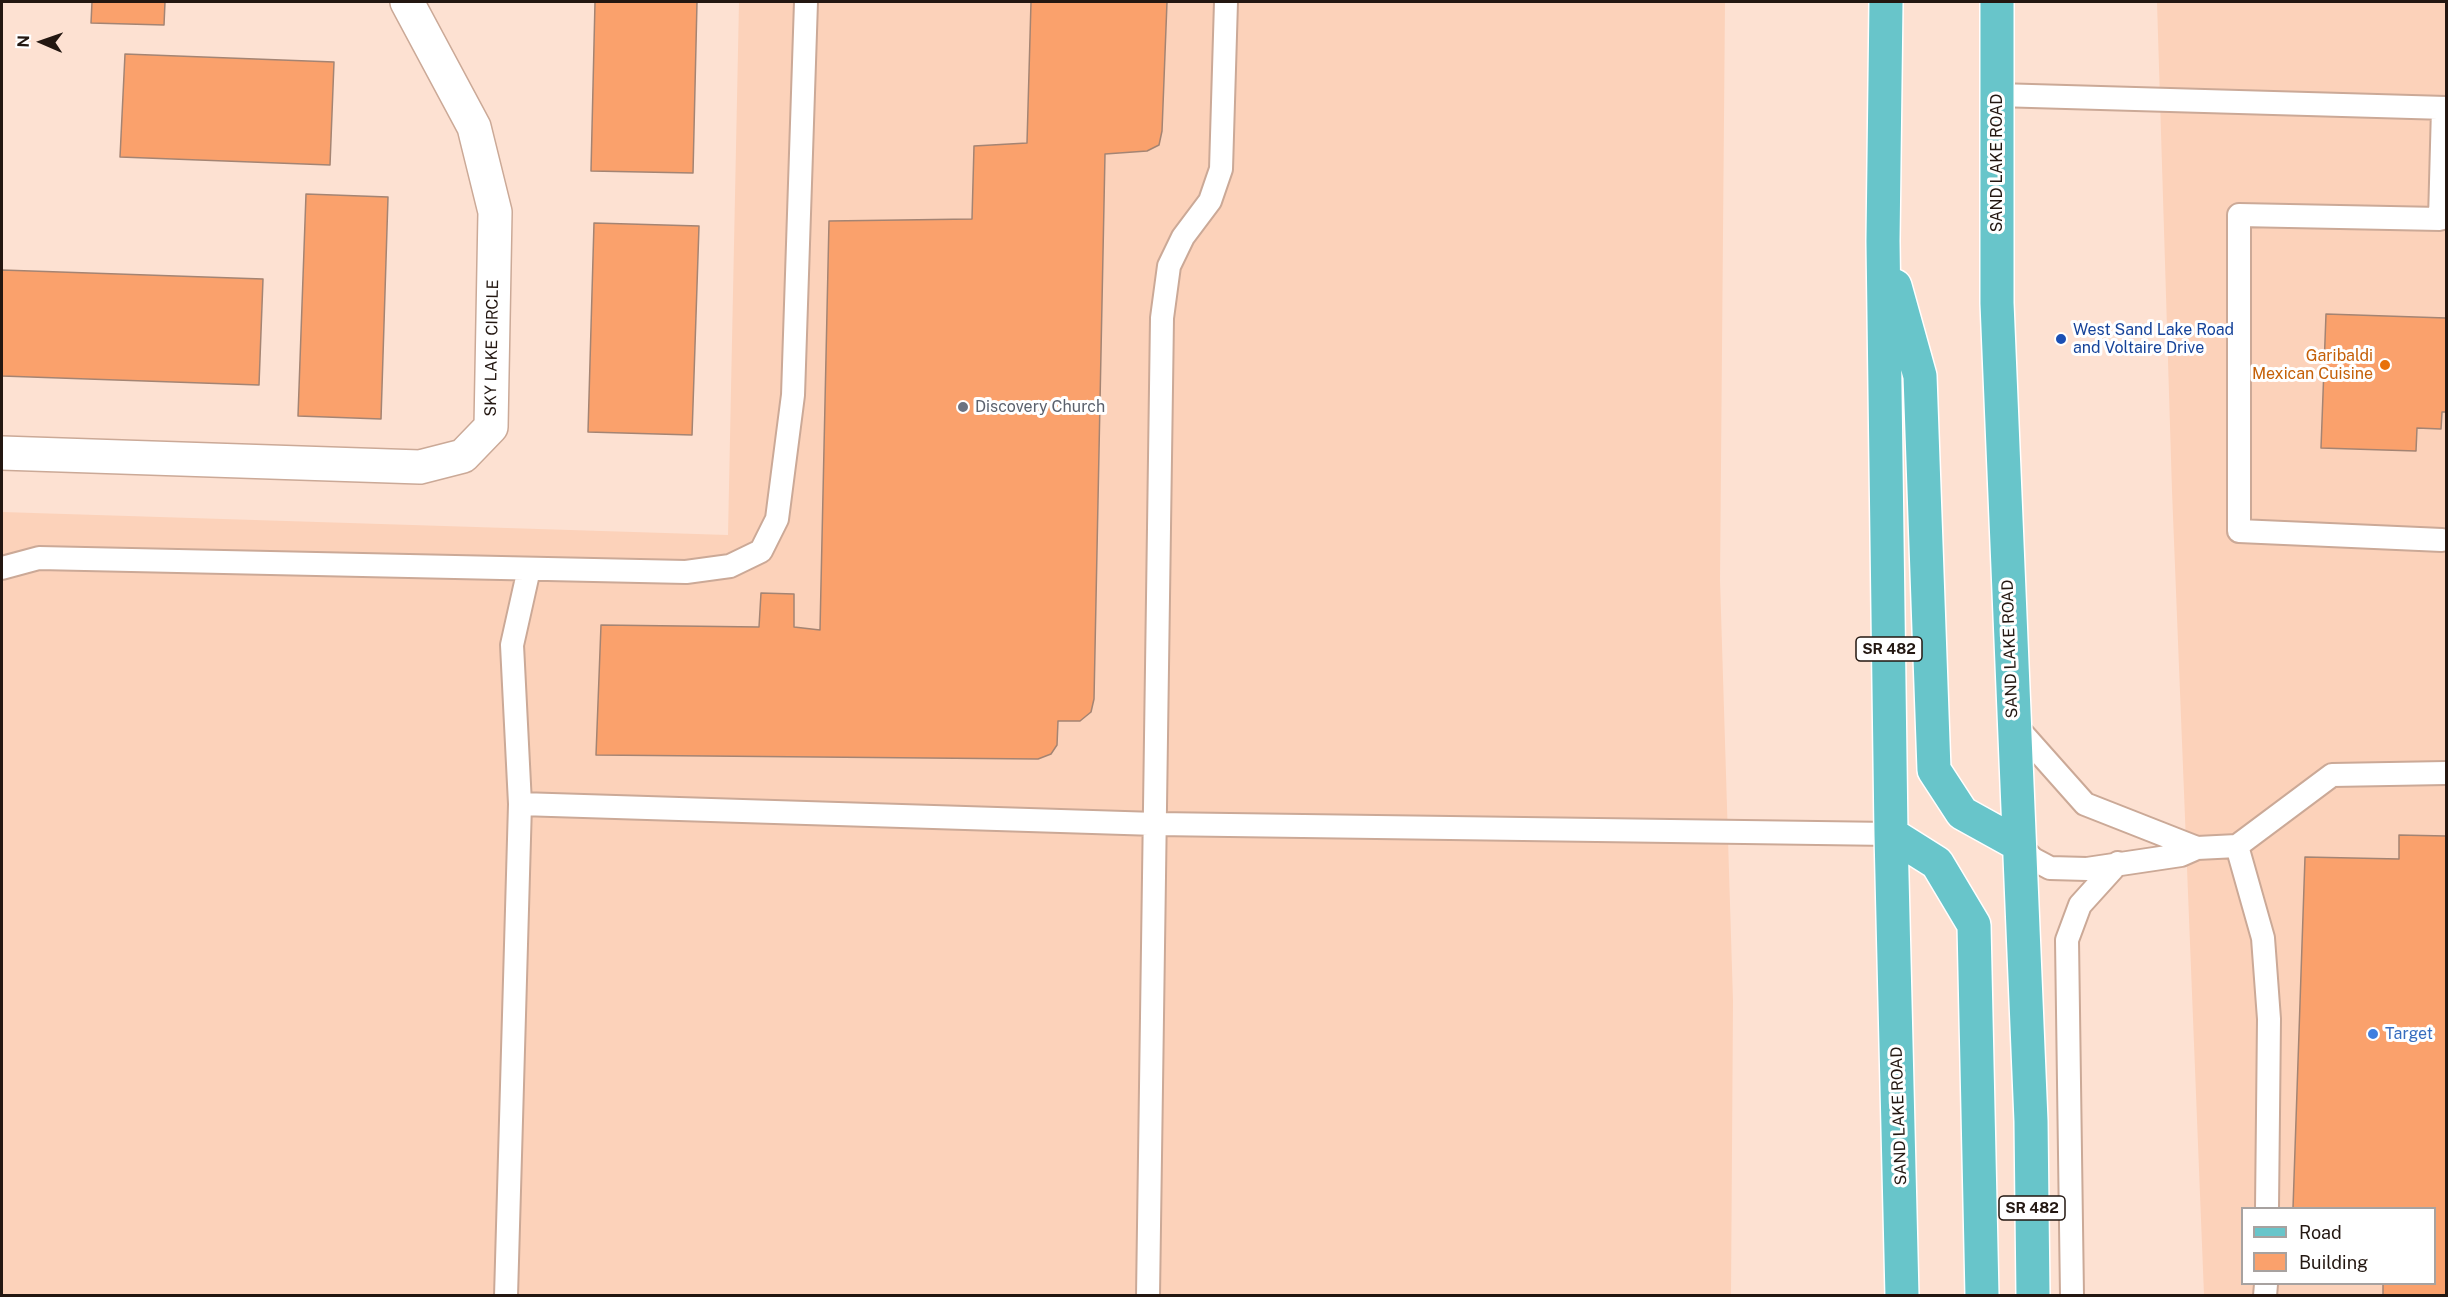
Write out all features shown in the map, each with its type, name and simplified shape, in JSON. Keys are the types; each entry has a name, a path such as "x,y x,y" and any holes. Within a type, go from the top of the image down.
{"main road":[{"name":"SAND LAKE ROAD","path":"1886,2 1883,241 1891,834 1902,1296"},
{"name":"SAND LAKE ROAD","path":"1997,2 1997,303 2031,1121 2032,1296"},
{"path":"1883,241 1920,376 1934,770 1962,813 2018,843"},
{"path":"1891,834 1936,863 1974,925 1982,1296"}],"street":[{"name":"SKY LAKE CIRCLE","path":"2,453 420,467 463,456 491,427 495,212 474,127 407,2"}],"lane":[{"path":"2,568 39,558 686,572 730,566 761,551 777,519 793,395 806,2"},
{"path":"1149,1296 1162,318 1169,267 1183,237 1210,201 1221,169 1226,2"},
{"path":"1997,95 2445,108 2440,219 2240,215 2240,531 2442,540"},
{"path":"506,1296 520,804 512,645 529,569"},
{"path":"2013,723 2085,804 2197,848"},
{"path":"2018,843 2033,859 2050,868 2087,869 2181,855 2197,848 2237,846 2332,775 2446,773"},
{"path":"520,804 1156,824 1891,834"},
{"path":"2237,846 2263,938 2269,1019 2267,1207"},
{"path":"2072,1296 2067,940 2080,906 2118,863"}],"shaded area":[{"path":"739,2 1725,2 1720,580 1733,1001 1731,1295 2,1296 2,512 728,535"},
{"path":"2157,2 2446,2 2446,1295 2204,1295 2172,491"}],"building":[{"path":"92,2 165,2 164,25 91,23"},
{"path":"595,2 697,2 693,173 591,171"},
{"name":"Discovery Church","path":"1031,2 1167,2 1162,131 1159,145 1147,151 1105,154 1094,699 1091,712 1080,721 1058,721 1057,745 1051,754 1038,759 596,755 601,625 759,627 761,593 794,594 794,627 820,630 829,221 972,219 974,146 1027,143"},
{"path":"125,54 334,62 330,165 120,157"},
{"path":"306,194 388,197 381,419 298,416"},
{"path":"594,223 699,226 692,435 588,432"},
{"path":"2,270 263,279 259,385 2,376"},
{"name":"Garibaldi Mexican Cuisine","path":"2326,314 2446,318 2446,412 2442,412 2441,429 2417,428 2416,451 2321,448"},
{"name":"Target","path":"2399,835 2446,836 2446,1296 2383,1296 2383,1285 2436,1285 2436,1207 2293,1207 2305,857 2399,859"}],"place":[{"name":"West Sand Lake Road and Voltaire Drive","path":"2061,339"},
{"name":"Garibaldi Mexican Cuisine","path":"2385,365"},
{"name":"Discovery Church","path":"963,407"},
{"name":"Target","path":"2373,1034"}]}
